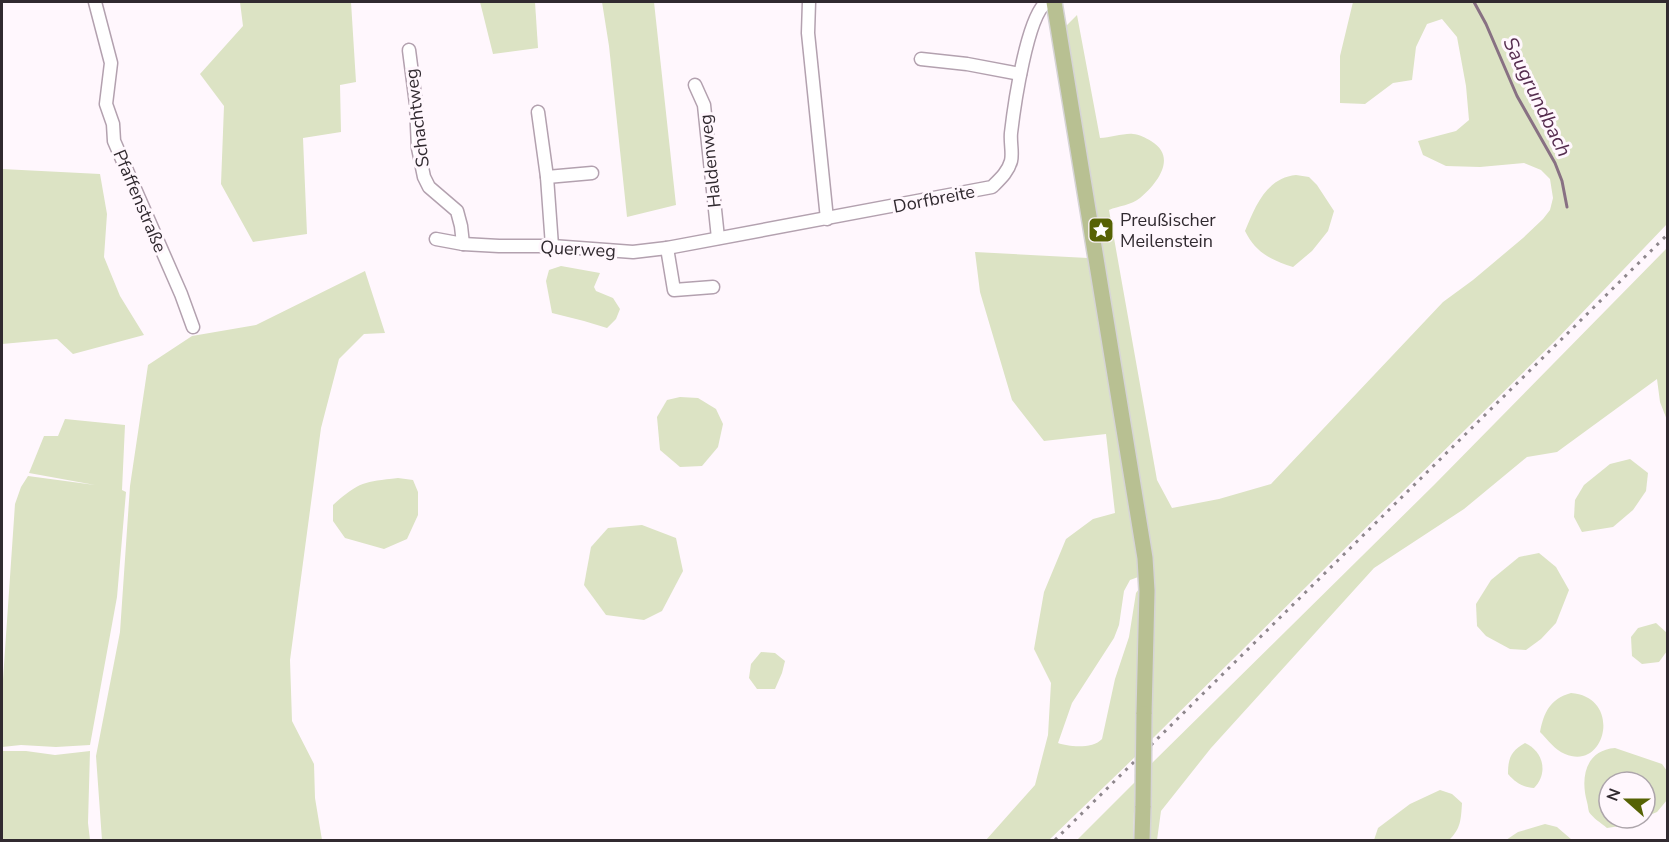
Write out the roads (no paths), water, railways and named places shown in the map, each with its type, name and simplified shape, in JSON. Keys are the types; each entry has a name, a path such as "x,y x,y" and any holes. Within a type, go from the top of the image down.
{"main road":[{"path":"1054,2 1145,558 1147,583 1142,840"}],"street":[{"name":"Pfaffenstraße","path":"95,2 111,63 106,104 113,124 114,141 181,294 193,327"},
{"path":"809,2 808,33 827,219"},
{"name":"Dorfbreite","path":"718,238 992,187 1004,175 1011,160 1012,122 1020,74 1030,33 1040,7 1047,2"},
{"name":"Schachtweg","path":"409,50 416,104 418,148 424,177 429,187 457,211 463,244"},
{"path":"921,59 1020,74"},
{"name":"Haldenweg","path":"695,86 704,105 718,238"},
{"path":"538,112 547,177 552,246"},
{"path":"547,177 592,173"},
{"name":"Querweg","path":"436,238 463,244 552,246 633,252 718,238"},
{"path":"668,248 674,290 713,287"}],"waterway":[{"name":"Saugrundbach","path":"1474,2 1517,96 1555,163 1562,181 1567,207"}],"railway":[{"path":"1055,840 1668,234"}],"place":[{"name":"Preußischer Meilenstein","path":"1101,230"}]}
